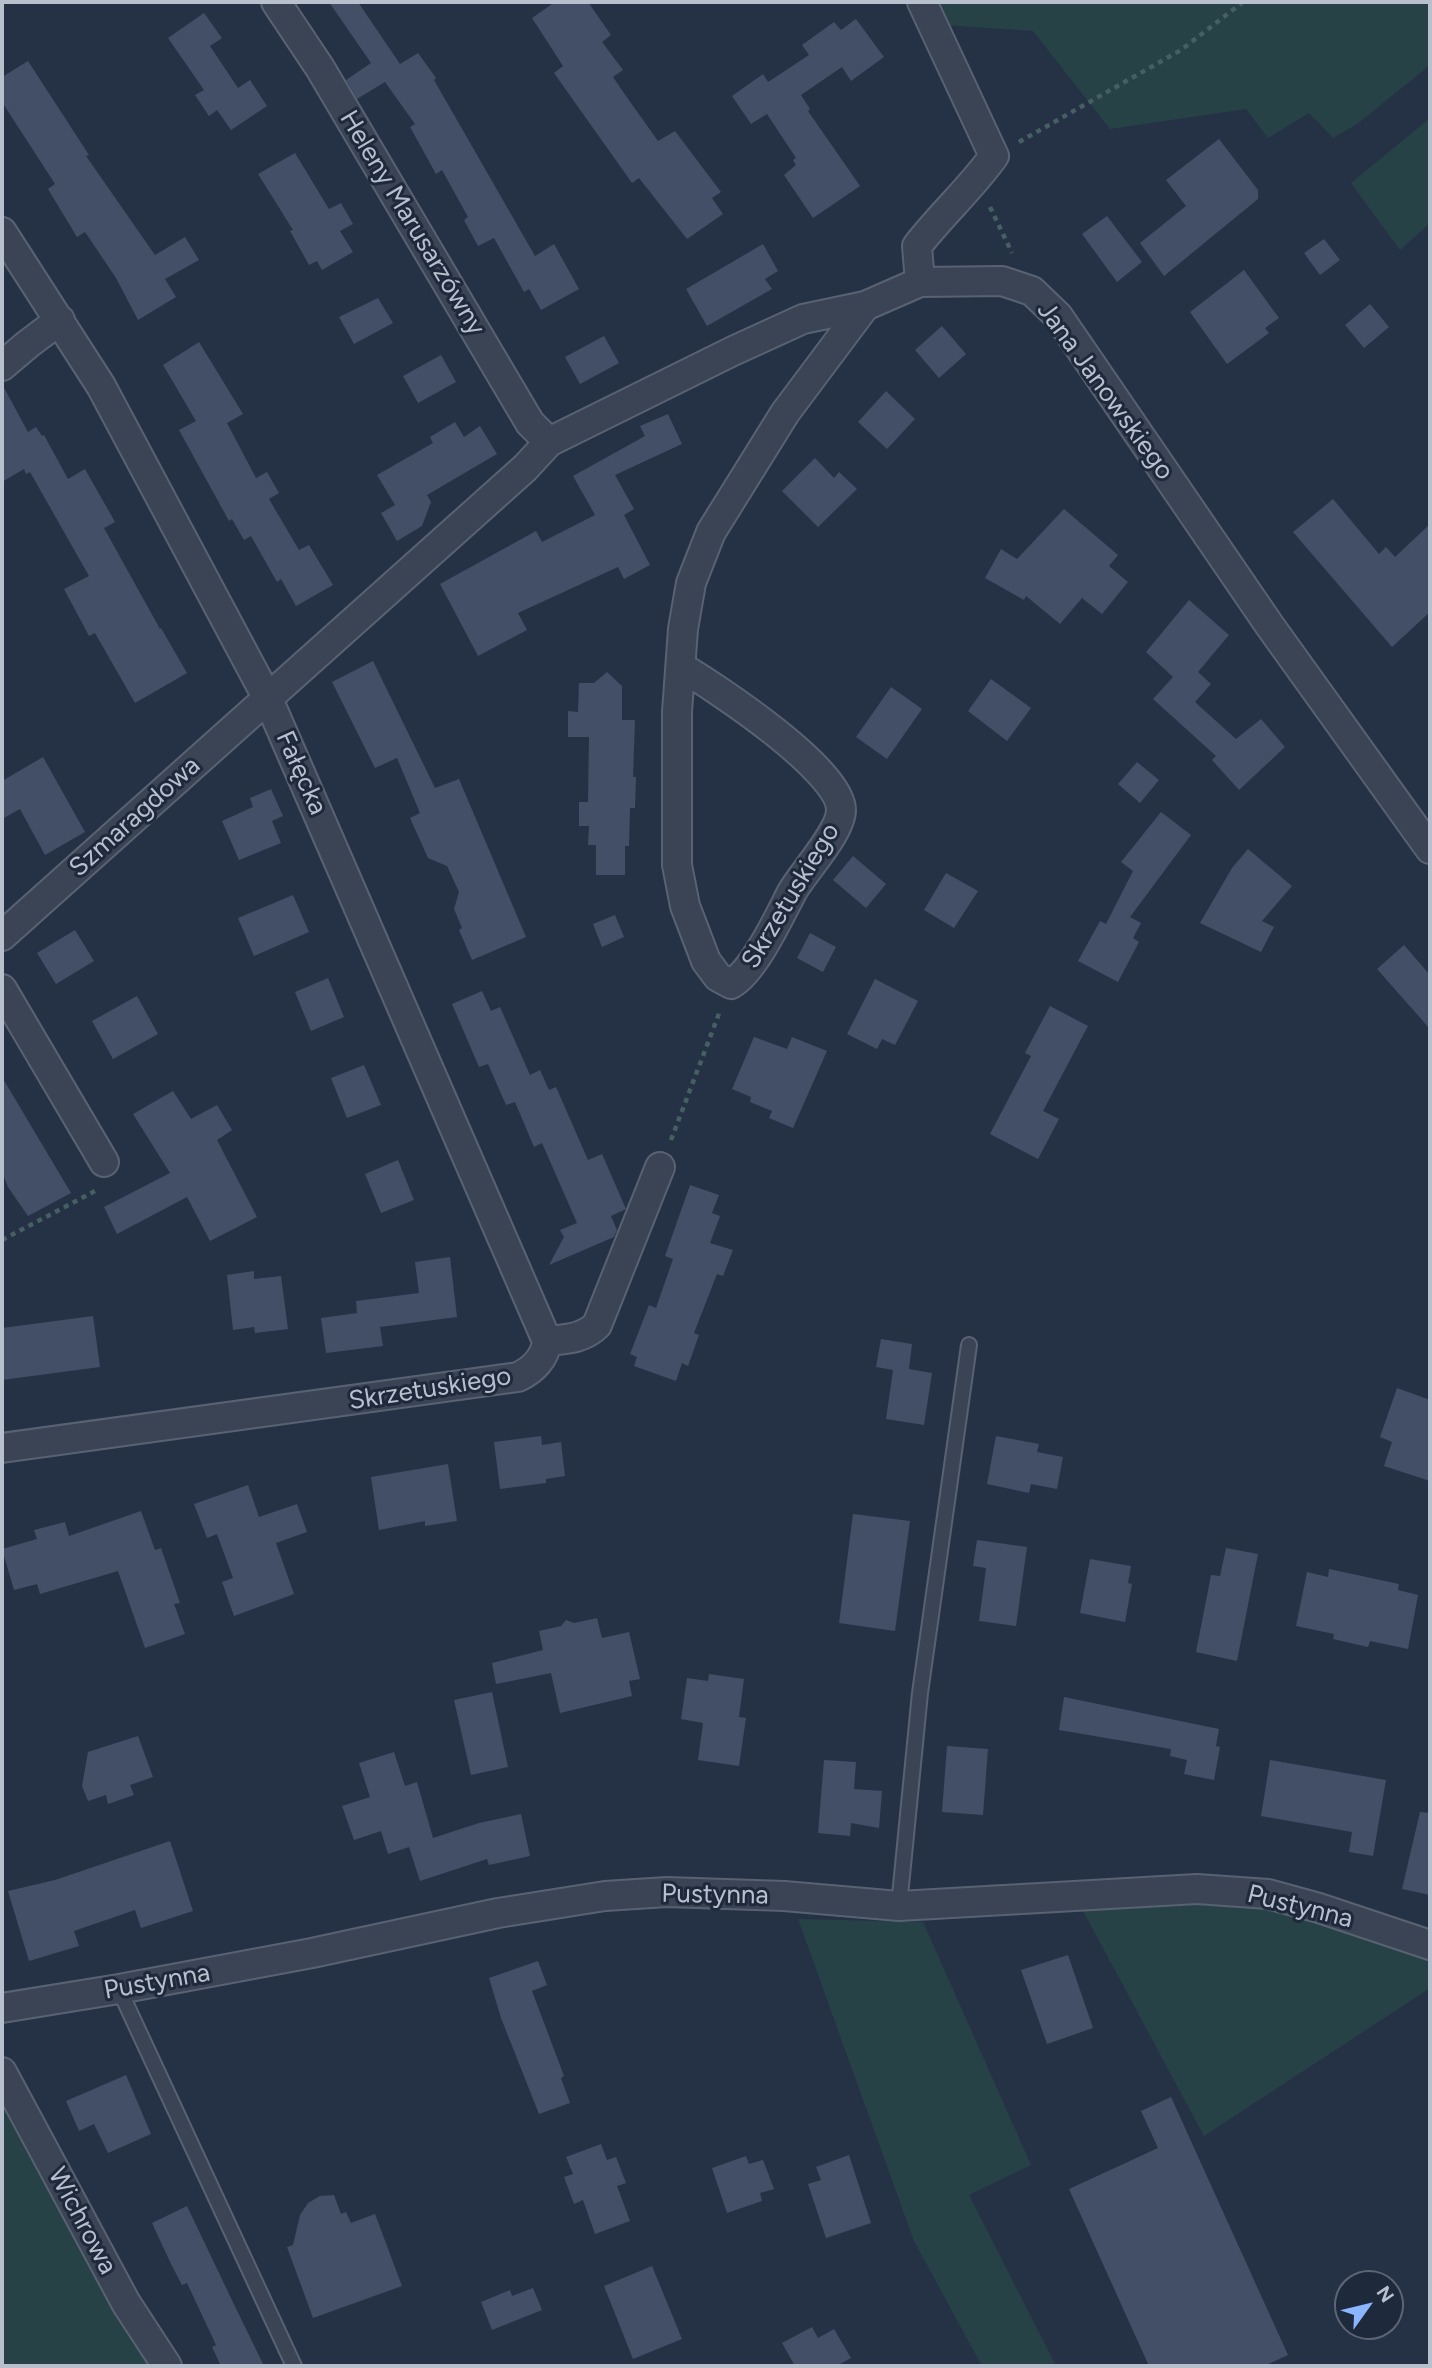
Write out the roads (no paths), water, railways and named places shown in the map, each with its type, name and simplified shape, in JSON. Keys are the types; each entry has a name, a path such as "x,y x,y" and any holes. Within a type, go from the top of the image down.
{"street":[{"name":"Heleny Marusarzówny","path":"276,2 320,68 530,423 549,442"},
{"path":"268,699 525,468 549,442 803,319 865,306 920,282 917,246 986,167 922,2"},
{"name":"Fałęcka","path":"2,232 101,386 268,699 547,1341"},
{"name":"Jana Janowskiego","path":"920,282 1002,281 1032,291 1058,316 1262,615 1430,849"},
{"name":"Skrzetuskiego","path":"681,667 718,689 824,775 836,792 841,810 837,826 797,883 741,978 731,984 718,977 706,961 685,906 677,865 677,712 682,629 691,583 711,532 785,413 865,306"},
{"path":"2,366 60,320"},
{"name":"Szmaragdowa","path":"2,936 268,699"},
{"path":"2,989 104,1162"},
{"path":"547,1341 579,1337 589,1333 597,1325 660,1167"},
{"name":"Skrzetuskiego","path":"2,1448 512,1380 538,1363 546,1350 547,1341"},
{"name":"Pustynna","path":"2,2007 119,1989 312,1953 498,1913 605,1896 667,1892 783,1896 899,1906 1197,1889 1268,1894 1430,1945"},
{"name":"Wichrowa","path":"2,2072 126,2303 167,2366"}],"lane":[{"path":"899,1906 920,1693 969,1345"},
{"path":"119,1989 294,2366"}]}
